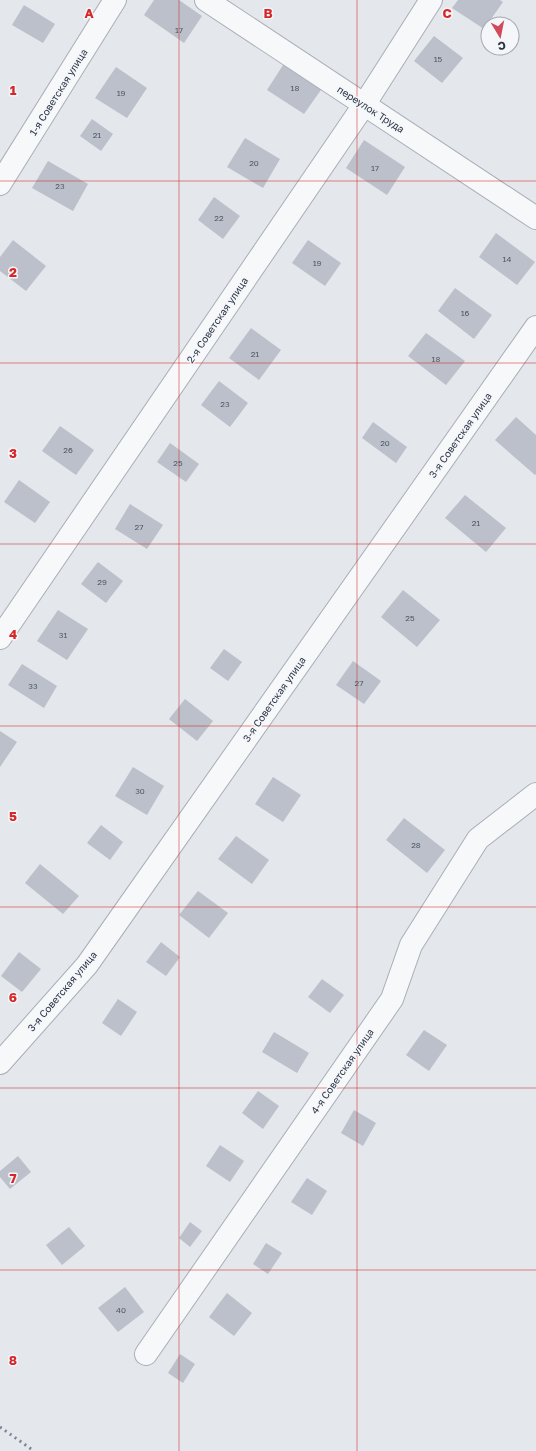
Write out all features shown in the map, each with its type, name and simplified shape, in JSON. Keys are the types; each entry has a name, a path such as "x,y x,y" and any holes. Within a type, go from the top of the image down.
{"street":[{"name":"1-я Советская улица","path":"3,171 115,0"},
{"name":"переулок Труда","path":"206,0 536,218"},
{"name":"2-я Советская улица","path":"0,638 364,105 430,0"},
{"name":"3-я Советская улица","path":"0,1063 86,965 536,327"},
{"name":"4-я Советская улица","path":"146,1354 392,999 411,945 478,839 536,794"}],"building":[{"path":"154,0 179,0 202,16 184,43 144,15"},
{"path":"458,0 500,0 503,2 493,16 480,16 480,26 452,8"},
{"path":"24,5 55,24 43,43 12,25"},
{"path":"434,36 463,58 442,83 414,61"},
{"path":"285,62 323,87 304,114 267,90"},
{"path":"116,67 147,88 127,118 95,98"},
{"path":"92,119 113,134 101,151 80,136"},
{"path":"245,138 280,159 263,188 227,167"},
{"path":"364,140 405,167 387,195 346,168"},
{"path":"48,161 88,184 73,211 32,188"},
{"path":"214,197 240,216 223,239 198,220"},
{"path":"496,233 535,262 517,285 479,257"},
{"path":"13,240 46,266 26,291 0,271 0,257"},
{"path":"308,240 341,263 325,286 292,263"},
{"path":"455,288 492,315 474,339 438,311"},
{"path":"251,328 281,350 259,380 229,358"},
{"path":"426,333 465,361 446,385 408,356"},
{"path":"219,381 248,403 230,427 201,405"},
{"path":"516,417 536,435 535,475 495,440"},
{"path":"373,422 407,447 396,463 362,438"},
{"path":"60,426 94,450 76,475 42,451"},
{"path":"170,443 199,464 186,482 157,462"},
{"path":"19,480 50,502 35,523 4,502"},
{"path":"465,495 506,528 486,552 445,518"},
{"path":"130,504 163,525 147,549 115,529"},
{"path":"98,562 123,581 106,603 81,584"},
{"path":"403,590 440,620 417,647 381,617"},
{"path":"58,610 88,629 67,660 37,641"},
{"path":"224,649 242,662 228,681 210,668"},
{"path":"353,661 381,681 364,704 336,685"},
{"path":"22,664 57,686 44,708 8,685"},
{"path":"185,699 213,721 197,741 169,719"},
{"path":"0,731 17,742 0,767"},
{"path":"133,767 164,786 147,815 115,796"},
{"path":"273,777 301,795 283,822 255,804"},
{"path":"404,818 445,850 427,873 386,840"},
{"path":"101,825 123,842 110,860 87,843"},
{"path":"236,836 269,860 252,884 218,859"},
{"path":"40,864 79,896 63,914 25,883"},
{"path":"198,891 228,913 209,938 179,915"},
{"path":"161,942 180,957 166,976 146,962"},
{"path":"19,952 41,969 22,992 1,976"},
{"path":"322,979 344,995 330,1013 308,997"},
{"path":"118,999 137,1012 121,1036 102,1023"},
{"path":"424,1030 447,1045 429,1071 406,1055"},
{"path":"274,1032 309,1053 297,1073 262,1052"},
{"path":"258,1091 279,1106 263,1129 242,1113"},
{"path":"354,1110 376,1123 363,1146 341,1133"},
{"path":"220,1145 244,1161 230,1182 206,1166"},
{"path":"18,1156 31,1172 10,1189 0,1177 0,1171"},
{"path":"307,1178 327,1191 312,1215 291,1202"},
{"path":"190,1222 202,1231 190,1247 179,1238"},
{"path":"69,1227 85,1246 62,1265 46,1245"},
{"path":"266,1243 282,1253 268,1274 253,1264"},
{"path":"125,1287 144,1312 118,1332 98,1308"},
{"path":"227,1293 252,1313 234,1336 209,1317"},
{"path":"180,1354 195,1364 183,1383 168,1373"}],"railway":[{"path":"0,1427 34,1451"}]}
